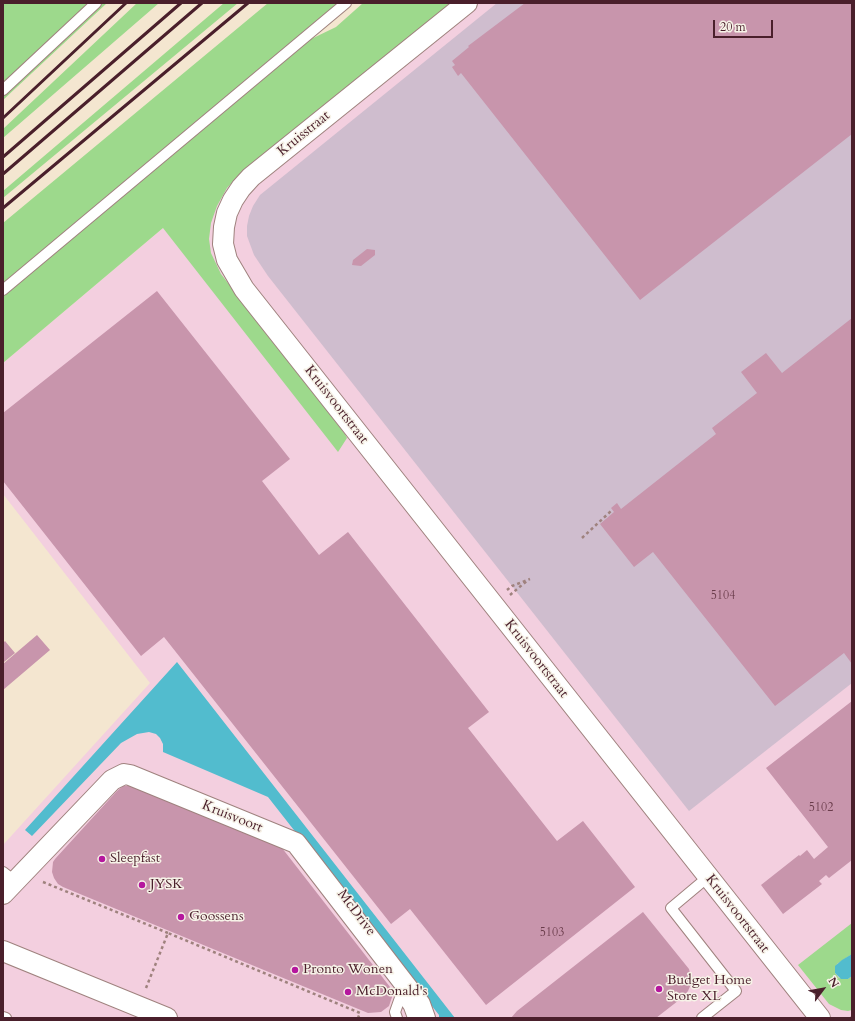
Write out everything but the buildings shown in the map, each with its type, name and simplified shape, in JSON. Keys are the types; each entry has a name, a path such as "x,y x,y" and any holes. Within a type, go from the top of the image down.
{"street":[{"name":"Kruisstraat","path":"253,301 235,275 227,260 223,244 227,213 241,188 251,177 467,3"},
{"name":"Kruisvoortstraat","path":"253,301 820,1018"},
{"name":"Kruisvoort","path":"10,883 112,780 124,774 130,775 296,843 408,987 420,1004 425,1018"},
{"path":"3,951 167,1018"}],"lane":[{"path":"3,90 96,3"},
{"path":"3,290 346,3"},
{"name":"McDrive","path":"296,843 327,899 401,995 410,1008 414,1018"},
{"path":"702,1018 736,991 671,908 708,877"},
{"path":"397,1018 395,1012 401,995"}],"path":[{"path":"582,538 611,511"},
{"path":"530,579 493,604 512,586 530,579"},
{"path":"10,883 168,933 360,1013 358,1018"},
{"path":"139,1006 168,933"}],"shaded area":[{"path":"439,3 852,3 852,1018 3,1018 3,845 150,683 3,494 3,363 163,228"},
{"path":"497,3 852,3 852,683 689,811 268,276 254,255 247,236 249,216 260,195"}],"green space":[{"path":"3,3 89,3 3,84"},
{"path":"101,3 107,3 3,100 3,95"},
{"path":"137,3 159,3 3,138 3,129"},
{"path":"224,3 238,3 3,198 3,191"},
{"path":"268,3 340,3 3,285 3,223"},
{"path":"363,3 452,3 240,174 227,188 217,206 211,223 209,239 211,253 221,274 345,434 347,438 338,452 163,228 3,363 3,294 307,41 336,27"},
{"path":"852,923 852,954 837,964 835,973 839,978 848,979 852,976 852,1010 848,1011 841,1010 829,1004 798,965"}],"water":[{"path":"177,662 455,1018 439,1018 439,1015 268,797 163,752 163,744 156,734 149,732 137,734 121,743 32,836 25,830"},
{"path":"852,954 852,976 848,979 841,979 835,973 835,966"}],"railway":[{"path":"3,118 126,3"},
{"path":"3,157 181,3"},
{"path":"3,174 202,3"},
{"path":"3,208 248,3"}],"place":[{"name":"Sleepfast","path":"102,859"},
{"name":"JYSK","path":"142,885"},
{"name":"Goossens","path":"181,917"},
{"name":"Pronto Wonen","path":"295,970"},
{"name":"Budget Home Store XL","path":"659,989"},
{"name":"McDonald's","path":"348,992"}]}
